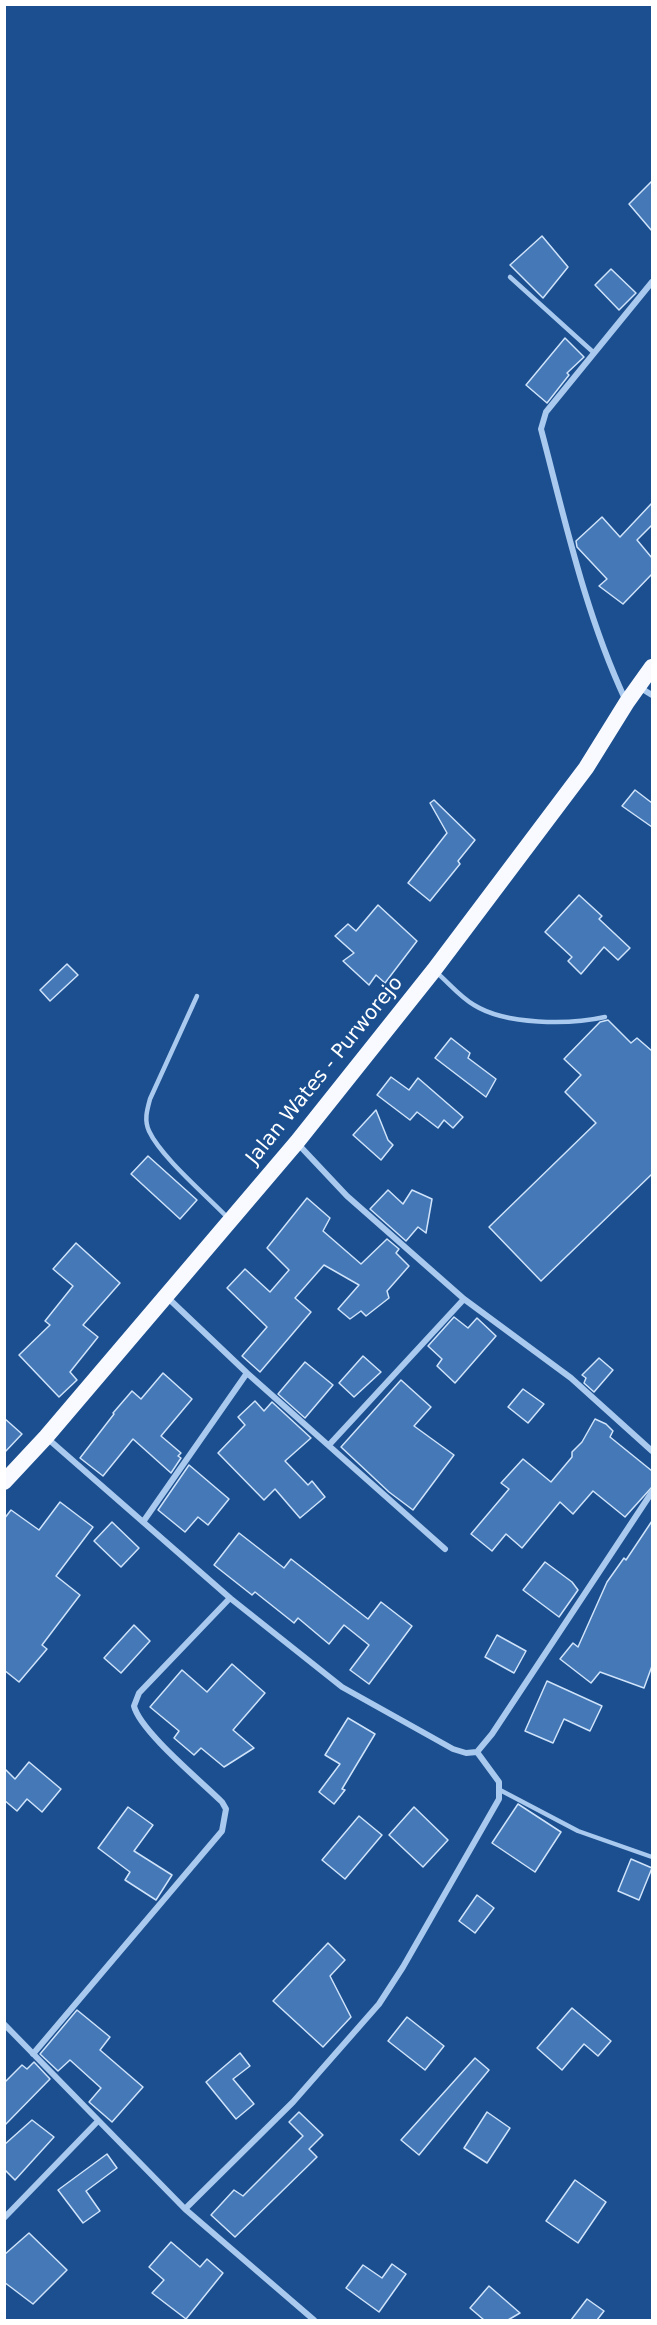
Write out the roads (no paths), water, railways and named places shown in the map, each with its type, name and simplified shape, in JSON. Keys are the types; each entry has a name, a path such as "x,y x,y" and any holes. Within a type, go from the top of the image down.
{"highway":[{"name":"Jalan Wates - Purworejo","path":"4,1482 46,1437 229,1219 297,1142 434,970 586,768 627,702 645,691 652,667"}],"street":[{"path":"627,702 605,657 580,576 542,429 546,412 652,282"},
{"path":"297,1142 347,1196 464,1299 571,1378 652,1451"},
{"path":"165,1295 247,1373 445,1549"},
{"path":"329,1445 464,1299"},
{"path":"143,1522 247,1373"},
{"path":"46,1437 230,1598 355,1696 453,1749 466,1753 477,1752 492,1734 652,1492"},
{"path":"33,2054 222,1831 226,1809 222,1802 164,1746 140,1718 134,1706 139,1693 230,1598"},
{"path":"185,2209 293,2102 379,2004 420,1938 498,1799 499,1782 477,1752"},
{"path":"4,2024 185,2209 314,2320"},
{"path":"4,2218 98,2121"}],"lane":[{"path":"510,277 594,352"},
{"path":"434,970 473,1005 512,1019 588,1021 605,1017"},
{"path":"197,996 150,1099 146,1114 148,1130 158,1144 229,1219"},
{"path":"500,1790 578,1831 652,1857"}]}
